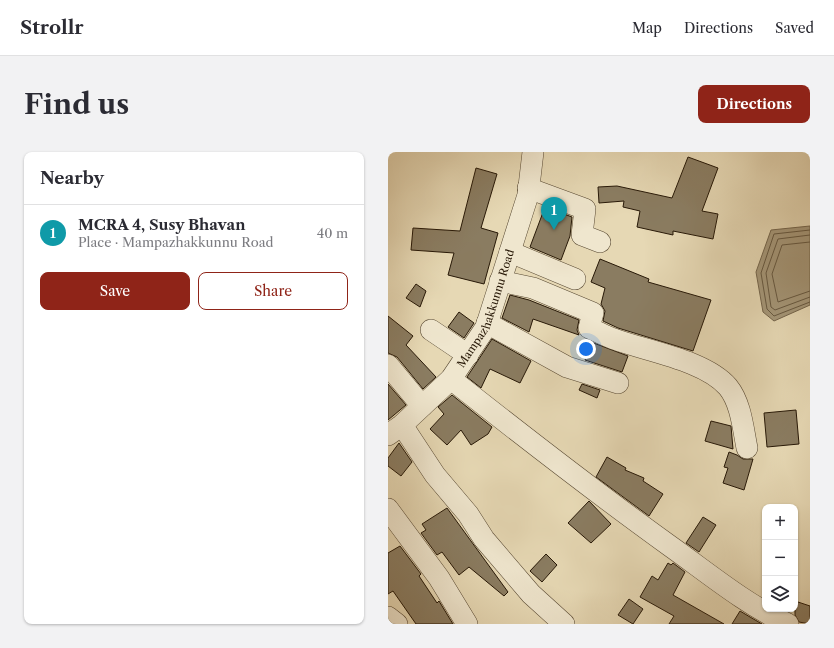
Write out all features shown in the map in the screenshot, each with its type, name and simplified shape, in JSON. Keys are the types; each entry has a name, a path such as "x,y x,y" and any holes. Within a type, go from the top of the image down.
{"street":[{"name":"Mampazhakkunnu Road","path":"395,430 451,379 468,355 487,323 510,252 528,188 533,152"},
{"path":"528,188 585,209 582,235 600,242"},
{"path":"510,252 575,279"},
{"path":"500,281 533,288 593,313 589,328 613,339 703,369 728,387 740,411 747,448"},
{"path":"487,323 567,367 618,383"},
{"path":"431,330 468,355"},
{"path":"388,365 422,406"},
{"path":"451,379 595,492 724,585 768,614 788,624"},
{"path":"395,430 468,514 484,539 531,594 564,624"},
{"path":"388,509 439,578 467,624"},
{"path":"388,617 397,624"}],"water":[{"path":"810,226 810,305 774,321 763,312 756,272 771,230"}],"building":[{"path":"688,157 718,168 702,211 718,214 713,239 673,231 673,235 637,227 640,211 623,207 624,201 599,203 598,187 617,186 672,198"},
{"path":"476,168 497,174 481,228 498,233 484,284 448,275 454,253 411,250 413,228 460,231"},
{"path":"545,207 572,217 570,236 561,260 530,247"},
{"path":"600,259 649,279 648,282 711,300 693,351 618,328 603,321 605,311 601,304 605,288 591,282"},
{"path":"416,284 426,291 420,307 406,298"},
{"path":"510,295 529,300 579,320 577,330 579,335 533,319 529,332 502,318"},
{"path":"459,312 474,323 464,338 448,327"},
{"path":"388,316 413,336 406,345 436,377 423,389 397,357 388,353"},
{"path":"492,339 531,361 520,383 490,369 481,388 467,377"},
{"path":"591,342 628,356 622,372 585,360"},
{"path":"388,384 406,405 388,420"},
{"path":"582,384 600,390 597,398 579,390"},
{"path":"452,395 492,427 488,434 471,445 461,430 447,445 430,429 444,414 438,407"},
{"path":"796,410 799,444 767,447 764,413"},
{"path":"711,421 731,426 733,449 705,441"},
{"path":"399,443 412,462 401,476 388,466 388,458"},
{"path":"729,452 743,459 753,459 744,490 723,483 728,468 724,467"},
{"path":"607,457 626,468 625,470 644,478 643,481 663,494 649,516 596,477"},
{"path":"589,501 611,524 591,543 568,523"},
{"path":"447,508 508,592 504,596 469,567 459,575 442,552 437,555 421,533 426,530 422,524"},
{"path":"703,517 716,525 699,552 686,543"},
{"path":"400,546 421,574 419,576 437,603 439,601 453,624 416,624 393,591 388,594 388,553"},
{"path":"546,554 557,565 542,582 530,571"},
{"path":"668,563 671,565 673,563 685,572 673,595 724,624 669,624 674,616 640,597 652,576 658,580"},
{"path":"629,599 643,609 633,624 618,615"},
{"path":"798,602 810,606 810,624 799,622 795,612 798,612"},
{"path":"740,611 750,617 762,624 732,624"}],"place":[{"name":"MCRA 4, Susy Bhavan","path":"554,230"}]}
